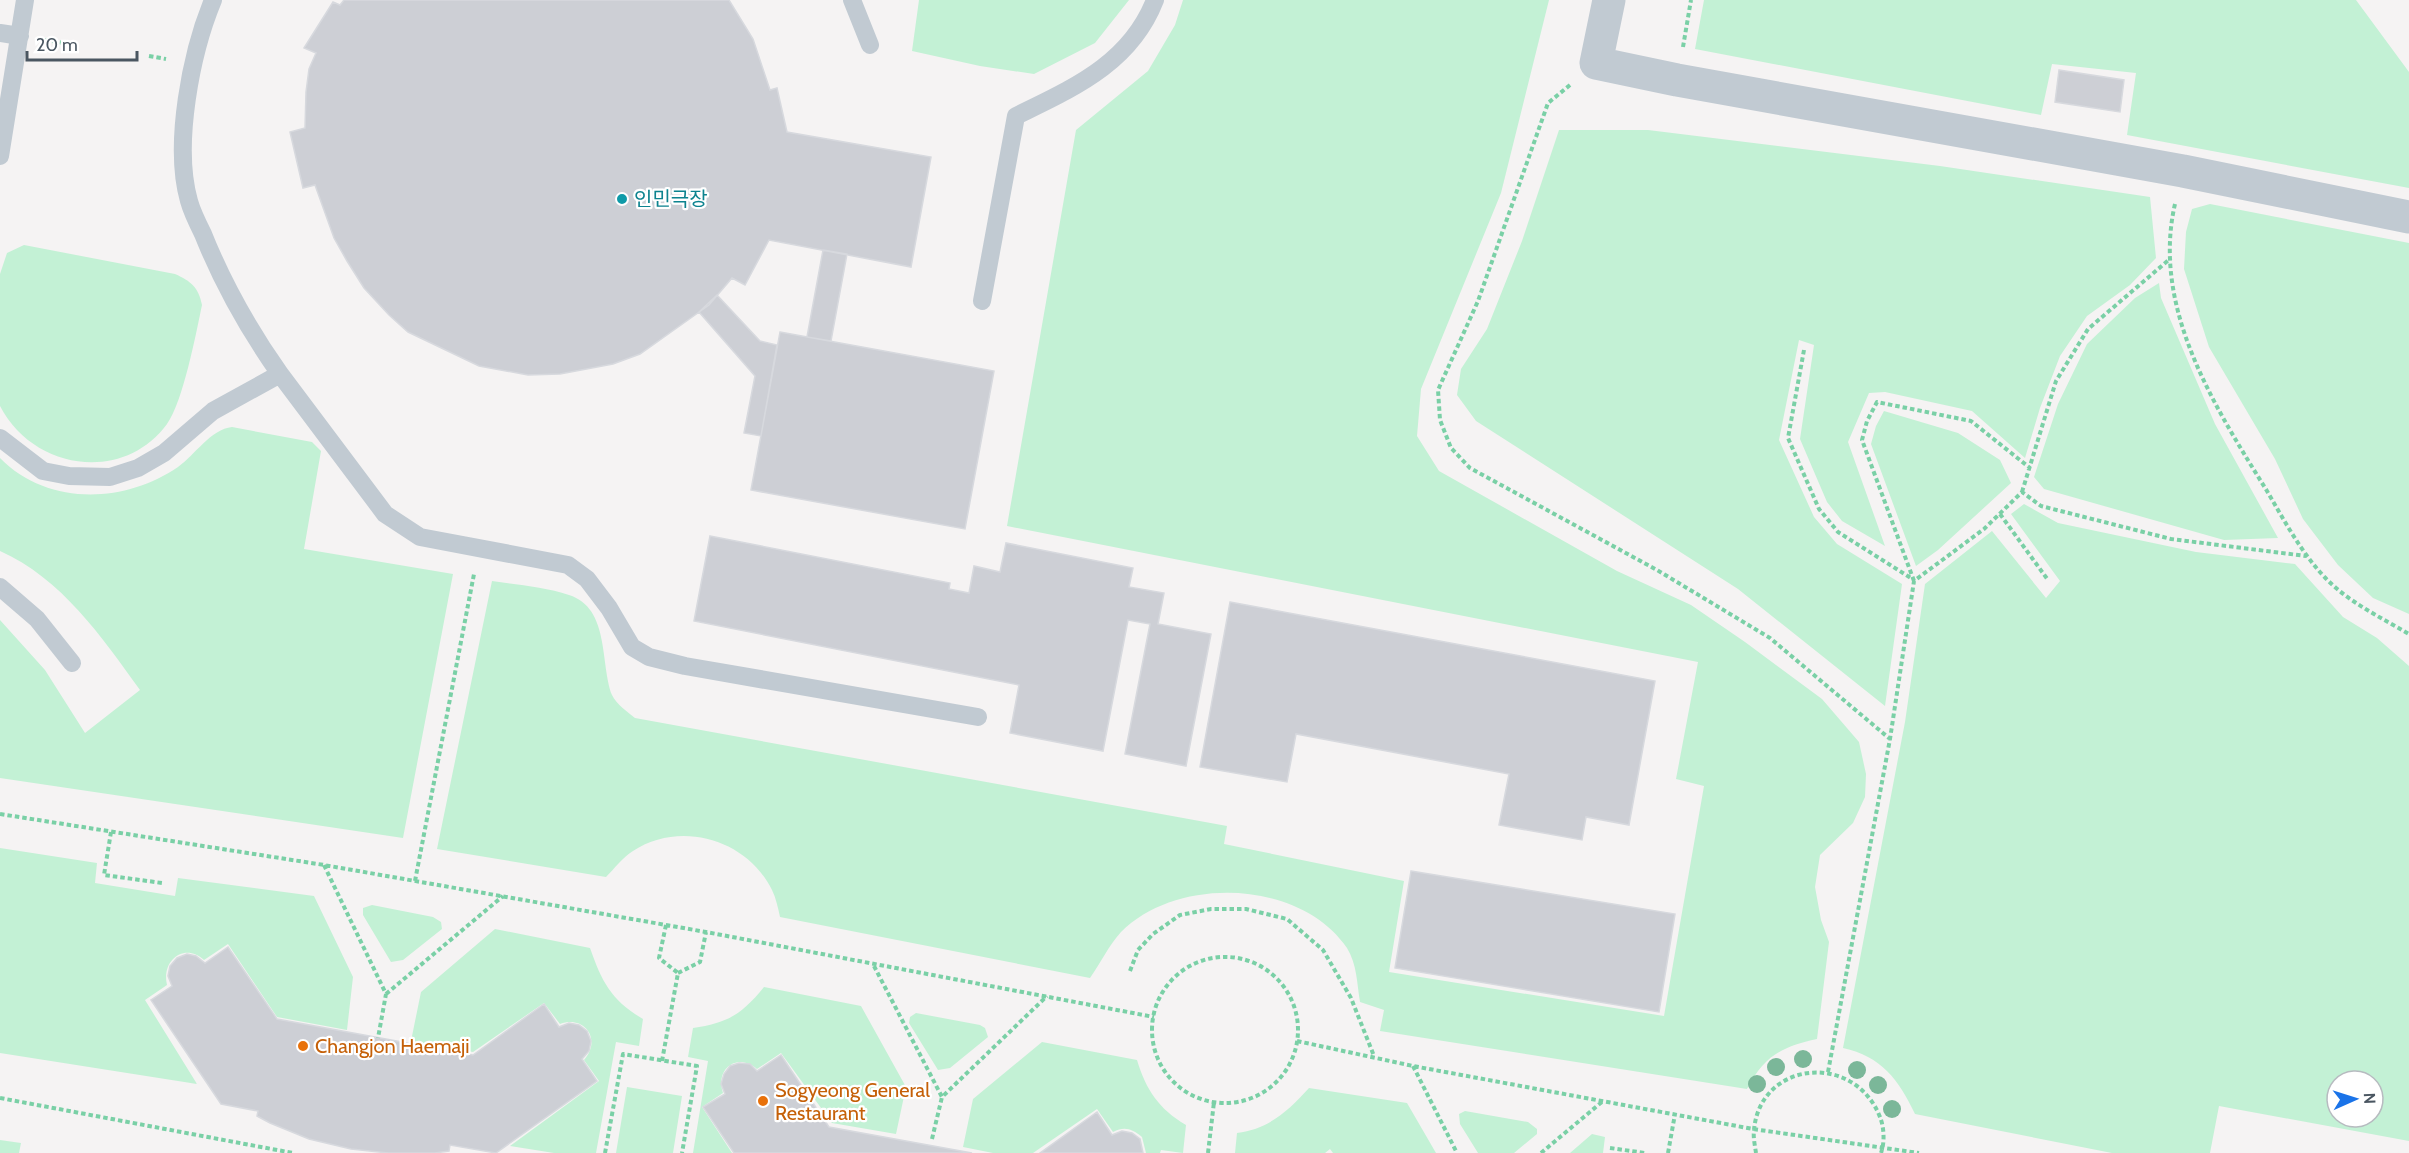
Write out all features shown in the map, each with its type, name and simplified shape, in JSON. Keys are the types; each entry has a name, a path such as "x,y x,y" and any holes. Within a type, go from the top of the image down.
{"street":[{"path":"1609,0 1596,63 1677,81 2183,171 2409,217"}],"lane":[{"path":"0,156 25,0"},
{"path":"213,0 194,63 181,144 189,201 217,269 257,342 385,514 420,537 478,550 568,565 587,579 609,608 632,647 649,657 685,666 978,717"},
{"path":"852,0 870,45"},
{"path":"982,301 1016,116 1091,78 1131,42 1155,0"},
{"path":"0,33 20,36"},
{"path":"0,438 21,457 43,471 69,476 110,477 138,468 164,453 213,411 280,374"},
{"path":"0,587 37,619 72,663"}],"path":[{"path":"1677,81 1691,0"},
{"path":"1596,63 1548,103 1478,301 1438,390 1440,420 1451,448 1470,468 1657,570 1770,638 1890,739"},
{"path":"2183,171 2170,228 2174,289 2187,339 2211,400 2306,556 2336,589 2409,634"},
{"path":"1914,581 1984,529 2022,492 2056,381 2088,329 2171,257"},
{"path":"1804,350 1788,438 1818,509 1838,532 1914,581"},
{"path":"1828,1072 1890,739 1914,581 1862,440 1867,421 1877,402 1971,421 2030,468"},
{"path":"2022,492 2041,506 2171,539 2306,556"},
{"path":"2000,513 2048,579"},
{"path":"415,881 478,550"},
{"path":"0,814 503,896 1154,1017"},
{"path":"111,832 104,875 162,882"},
{"path":"324,865 386,994 378,1038"},
{"path":"386,994 503,896"},
{"path":"1130,971 1138,950 1153,934 1180,915 1211,909 1246,909 1287,919 1323,950 1351,998 1374,1057"},
{"path":"666,925 659,958 678,973"},
{"path":"678,973 699,962 706,932"},
{"path":"1237,958 1263,969 1284,988 1296,1013 1297,1041 1287,1068 1268,1089 1242,1101 1214,1102 1187,1092 1166,1073 1154,1046 1154,1017 1164,991 1184,971 1209,959 1237,958"},
{"path":"874,966 942,1097"},
{"path":"662,1060 678,973"},
{"path":"932,1138 942,1097 1048,996"},
{"path":"1297,1041 1413,1066 1604,1100 1754,1130 1881,1151 1919,1153"},
{"path":"604,1153 622,1054 697,1066 682,1153"},
{"path":"1413,1066 1457,1153"},
{"path":"1756,1153 1754,1130 1762,1104 1778,1085 1802,1073 1828,1072 1853,1081 1873,1100 1883,1125 1881,1151"},
{"path":"0,1098 293,1153"},
{"path":"1541,1153 1604,1100"},
{"path":"1208,1153 1214,1102"},
{"path":"1668,1153 1675,1114"},
{"path":"1610,1148 1645,1153"}],"green space":[{"path":"919,0 1129,0 1095,43 1034,74 980,66 912,51"},
{"path":"1183,0 1549,0 1501,193 1421,389 1417,436 1439,471 1617,571 1691,605 1745,642 1822,699 1859,742 1866,774 1865,797 1853,823 1820,855 1815,887 1821,920 1829,942 1817,1039 1793,1046 1775,1055 1760,1068 1747,1089 1380,1031 1384,1010 1360,1002 1355,967 1347,948 1326,925 1300,909 1270,898 1238,893 1205,894 1174,901 1145,914 1121,932 1090,978 780,917 773,893 761,872 746,858 729,847 691,836 671,837 651,842 629,854 606,877 437,849 492,581 531,586 569,595 582,602 591,612 601,638 612,695 619,705 635,718 1227,826 1224,844 1404,881 1389,972 1664,1016 1704,786 1676,779 1698,662 1007,526 1076,130 1148,71 1175,25"},
{"path":"1704,0 2356,0 2409,72 2409,188 2127,135 2136,73 2052,64 2041,115 1695,49"},
{"path":"1559,130 1648,130 1940,166 2150,197 2156,258 2130,285 2087,316 2060,356 2040,408 2025,458 1972,411 1885,392 1869,393 1848,442 1885,546 1842,521 1827,502 1800,439 1814,345 1799,340 1779,440 1814,517 1837,544 1902,584 1885,706 1738,589 1476,421 1457,395 1461,369 1487,329 1522,241"},
{"path":"2210,204 2409,243 2409,614 2373,598 2338,565 2303,519 2275,459 2209,347 2184,269 2186,232 2192,209"},
{"path":"24,245 175,274 190,282 199,294 202,305 196,333 184,384 173,414 149,443 127,456 104,462 79,462 56,456 34,444 15,428 0,406 0,274 7,253"},
{"path":"2159,283 2161,298 2215,424 2278,538 2224,540 2044,489 2034,477 2058,404 2087,344 2135,298"},
{"path":"1884,411 1958,433 2000,460 2011,483 1938,550 1916,566 1871,444 1876,426"},
{"path":"232,427 312,442 321,451 304,549 453,574 403,838 0,778 0,620 45,670 85,733 140,690 95,630 61,593 22,563 0,551 0,458 19,474 40,485 63,492 110,493 134,488 157,479 178,467 217,432"},
{"path":"2024,504 2058,523 2196,552 2295,564 2343,617 2377,638 2409,666 2409,1141 2344,1129 2385,1129 2385,1069 2325,1069 2325,1126 2219,1106 2210,1153 2112,1153 1915,1114 1902,1090 1887,1071 1868,1057 1843,1048 1905,722 1925,584 1992,531 2046,598 2060,581 2011,514"},
{"path":"0,848 97,863 95,883 175,896 178,878 314,896 353,977 347,1030 277,1017 228,944 204,960 189,953 176,956 168,968 167,985 145,1000 197,1084 0,1053"},
{"path":"372,905 433,917 441,922 442,929 403,960 391,962 363,915 363,908"},
{"path":"495,929 590,948 609,989 623,1005 643,1019 639,1046 616,1042 596,1153 554,1153 510,1146 599,1081 584,1060 589,1052 591,1037 583,1026 569,1022 560,1024 544,1003 473,1052 411,1041 421,992"},
{"path":"764,987 861,1006 906,1087 896,1134 832,1123 781,1053 757,1069 742,1062 735,1063 725,1070 721,1084 723,1093 702,1107 732,1153 693,1153 708,1061 688,1057 693,1028 716,1023 733,1016 749,1004"},
{"path":"916,1013 980,1025 985,1028 988,1037 950,1068 938,1070 909,1023 910,1017"},
{"path":"1042,1042 1137,1060 1149,1090 1155,1098 1168,1112 1186,1125 1183,1153 1161,1150 1160,1153 1146,1153 1142,1137 1128,1129 1113,1132 1097,1109 1033,1153 993,1153 963,1147 973,1099"},
{"path":"627,1087 682,1096 673,1153 616,1153"},
{"path":"1309,1088 1407,1103 1436,1153 1333,1153 1330,1149 1325,1153 1235,1153 1237,1133 1259,1128 1277,1118"},
{"path":"1465,1111 1528,1122 1537,1129 1537,1134 1514,1153 1478,1153 1460,1124 1459,1114"},
{"path":"1592,1134 1605,1137 1603,1153 1570,1153"},
{"path":"0,1140 21,1143 19,1153 0,1153"}],"building":[{"name":"인민극장","path":"344,0 729,0 753,39 770,90 777,88 787,132 931,157 911,267 769,240 745,285 732,278 709,305 640,354 613,364 560,374 528,375 479,366 408,332 389,315 364,288 347,261 334,238 315,185 303,188 290,132 305,128 309,69 316,53 304,48 333,2 340,5"},
{"path":"2059,70 2124,80 2120,112 2055,102"},
{"path":"823,250 847,254 831,341 807,337"},
{"path":"717,295 760,341 777,345 761,436 744,433 755,376 699,312"},
{"path":"780,332 994,371 965,529 751,490"},
{"path":"710,536 950,583 949,589 969,593 974,566 1000,572 1006,543 1133,568 1129,587 1164,593 1158,624 1211,634 1186,766 1125,754 1150,624 1128,620 1103,751 1010,733 1019,685 694,621"},
{"path":"1230,602 1655,681 1629,825 1586,817 1582,840 1499,825 1509,774 1296,734 1287,782 1200,767"},
{"path":"1411,871 1675,914 1659,1012 1395,968"},
{"name":"Changjon Haemaji","path":"228,947 277,1019 473,1055 544,1004 559,1027 569,1023 579,1025 587,1031 591,1041 589,1051 582,1059 597,1081 496,1153 450,1145 449,1151 435,1153 388,1153 351,1149 309,1139 257,1116 258,1111 221,1104 151,1000 172,986 168,976 170,966 177,958 187,954 196,956 205,963"},
{"name":"Sogyeong General Restaurant","path":"781,1055 829,1127 972,1153 734,1153 703,1107 725,1094 721,1084 730,1066 739,1063 750,1064 757,1071"},
{"path":"1097,1112 1112,1135 1122,1131 1132,1133 1140,1139 1143,1153 1040,1153"}],"place":[{"name":"인민극장","path":"622,199"},
{"name":"Changjon Haemaji","path":"303,1046"},
{"name":"Sogyeong General Restaurant","path":"763,1101"}]}
